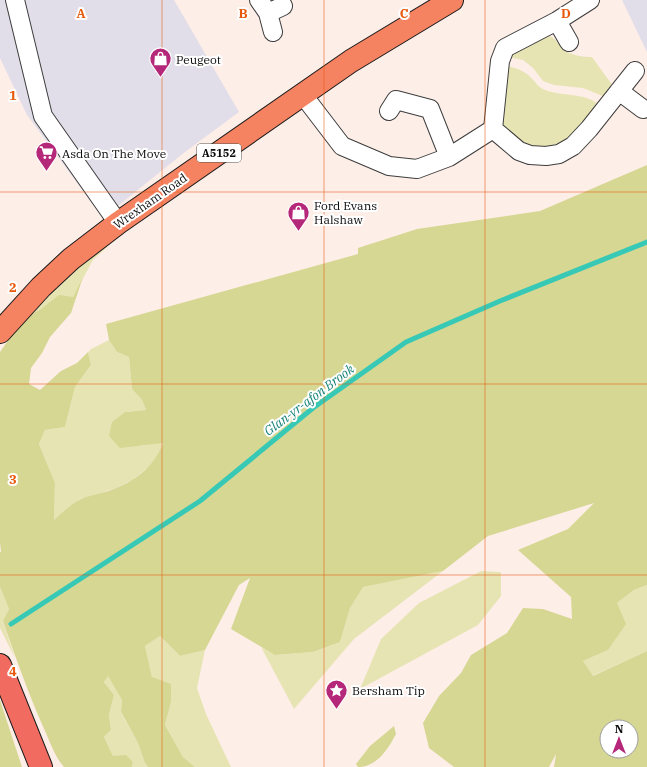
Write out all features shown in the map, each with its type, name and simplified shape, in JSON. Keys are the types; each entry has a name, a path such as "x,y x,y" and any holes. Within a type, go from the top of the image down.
{"highway":[{"path":"0,665 41,767"}],"main road":[{"name":"Wrexham Road","path":"1,332 41,287 71,259 118,223 351,60 452,0"}],"street":[{"path":"15,0 43,116 118,223"},
{"path":"493,129 500,61 505,48 557,21 590,0"},
{"path":"270,7 274,32"},
{"path":"557,21 569,42"},
{"path":"493,129 519,151 530,155 546,156 559,154 573,146 589,129 635,71"},
{"path":"619,91 643,109"},
{"path":"303,95 342,146 390,166 417,169 449,157 493,129"},
{"path":"389,111 396,100 430,109 449,157"}],"shaded area":[{"path":"0,0 174,0 239,112 185,152 103,218 27,115 0,58"},
{"path":"622,0 647,0 647,52 645,48"},
{"path":"544,35 555,39 567,52 580,56 592,57 613,86 605,97 583,88 554,85 543,81 533,68 523,60 508,57"},
{"path":"504,65 524,72 545,90 579,96 599,104 568,140 557,145 534,149 505,132 502,123"},
{"path":"123,232 93,260 73,297 41,309 23,319 53,288"},
{"path":"109,340 117,352 129,357 132,389 142,400 146,410 125,412 140,446 163,442 159,455 151,465 132,480 116,488 80,499 54,520 55,483 39,444 45,430 65,427 75,387 91,365 88,352"},
{"path":"443,571 354,639 294,709 261,647 276,655 313,652 340,642 350,608 362,587"},
{"path":"481,571 501,572 501,596 478,625 360,689 381,639 419,603"},
{"path":"647,585 647,651 592,676 583,661 608,650 617,603 634,590"},
{"path":"0,587 9,609 3,622 15,658 0,628"},
{"path":"160,636 180,656 205,650 197,688 206,714 231,767 195,767 183,757 165,725 171,702 152,677 145,646"},
{"path":"108,675 122,700 121,713 138,743 144,761 148,767 132,767 133,762 113,756 104,737 111,730 109,715 114,695 104,682"}],"green space":[{"path":"647,165 647,585 634,590 617,603 626,624 608,650 583,661 593,676 647,651 647,767 554,767 556,754 549,767 454,767 429,748 423,723 439,696 461,673 471,655 507,633 523,608 543,609 572,619 571,597 518,550 568,529 594,503 488,536 443,571 363,587 350,608 340,642 313,652 275,655 231,629 250,578 239,585 205,650 180,656 160,636 145,646 152,677 171,684 171,702 165,725 183,757 195,767 148,767 144,761 138,743 121,712 122,700 108,676 104,682 114,695 109,715 111,730 104,737 113,756 126,755 133,762 132,767 64,767 56,755 39,717 3,621 9,609 0,587 0,352 23,319 41,309 59,295 73,297 83,277 71,313 50,337 42,353 31,368 29,384 40,390 61,371 77,363 88,352 91,365 75,387 65,427 45,430 39,444 55,483 54,520 70,506 81,499 116,488 138,476 150,465 160,451 163,443 120,448 109,436 112,422 125,412 146,410 142,400 132,389 129,357 117,352 109,340 106,324 358,254 358,248 417,229 540,211"},
{"path":"0,700 22,767 0,767"},
{"path":"394,726 396,734 381,756 371,764 358,767 356,764 370,746"}],"waterway":[{"name":"Glan-yr-afon Brook","path":"11,624 200,501 313,408 406,342 500,301 647,242"}],"place":[{"name":"Peugeot","path":"160,78"},
{"name":"Asda On The Move","path":"46,172"},
{"name":"Ford Evans Halshaw","path":"299,232"},
{"name":"Bersham Tip","path":"337,710"}]}
